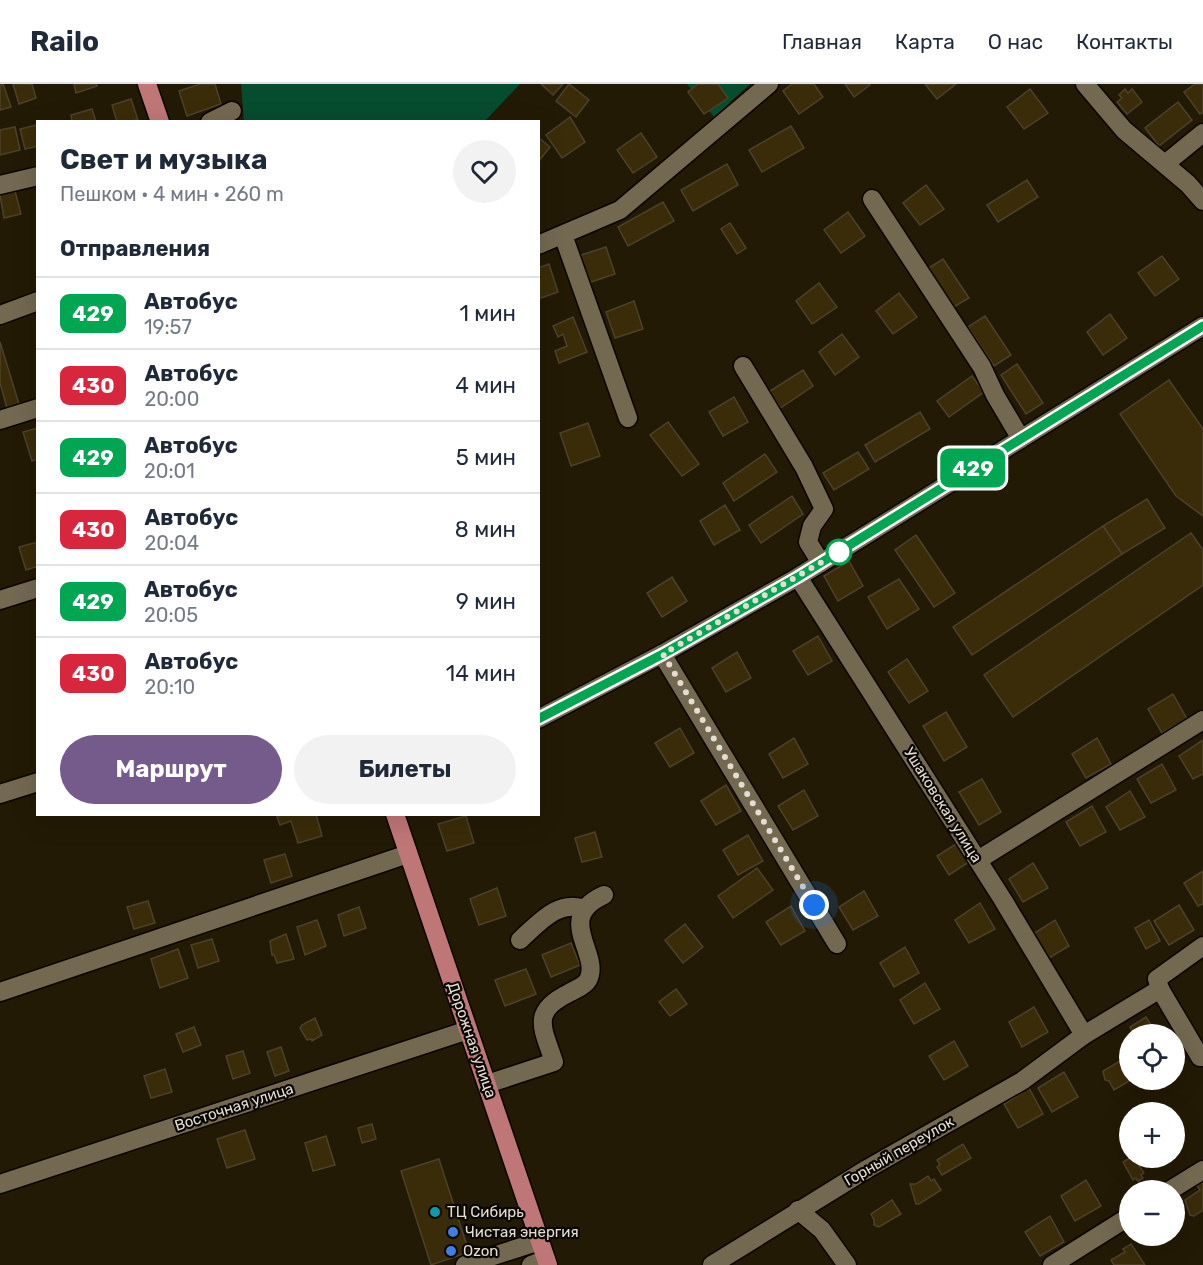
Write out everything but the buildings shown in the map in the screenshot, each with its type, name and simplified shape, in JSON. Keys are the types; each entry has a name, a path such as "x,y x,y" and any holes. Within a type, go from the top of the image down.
{"main road":[{"path":"147,84 159,120"},
{"name":"Дорожная улица","path":"396,816 487,1084 541,1257"},
{"path":"402,816 402,836"}],"street":[{"path":"540,244 620,210 770,84"},
{"path":"1085,84 1124,130 1165,164 1203,201"},
{"path":"214,120 232,111"},
{"path":"1165,164 1203,133"},
{"path":"0,185 36,176"},
{"path":"872,199 982,367 995,395 1021,439"},
{"path":"562,235 628,418"},
{"path":"0,315 36,302"},
{"path":"540,718 663,654 798,577 1203,326"},
{"path":"743,366 804,467 824,509 812,526 808,542 820,563"},
{"path":"0,420 36,409"},
{"name":"Ушаковская улица","path":"798,577 978,860 1084,1035"},
{"path":"0,600 36,589"},
{"path":"663,654 837,944"},
{"path":"978,860 1203,720"},
{"path":"0,794 36,783"},
{"path":"0,992 408,854"},
{"path":"487,1084 554,1062 541,1022 545,1011 553,1001 583,986 588,980 590,964 580,933 580,920 585,909 594,899 604,895"},
{"path":"520,940 549,914 574,905 585,909"},
{"path":"1203,946 1157,979 1160,989 1200,1057 1203,1057"},
{"name":"Горный переулок","path":"712,1265 798,1210 1023,1081 1084,1035 1160,989"},
{"name":"Восточная улица","path":"0,1184 468,1030"},
{"path":"1185,1181 1203,1170"},
{"path":"798,1210 822,1230 847,1265"},
{"path":"1052,1265 1119,1223"},
{"path":"465,1265 541,1257"}],"green space":[{"path":"241,84 520,84 486,120 244,120"},
{"path":"687,84 750,84 714,117"}],"bus line":[{"name":"429","path":"540,718 663,654 798,577 1203,326"}],"place":[{"name":"ТЦ Сибирь","path":"435,1212"},
{"name":"Чистая энергия","path":"453,1232"},
{"name":"Ozon","path":"451,1251"}],"route":[{"path":"814,905 663,654 841,551 839,552"}]}
